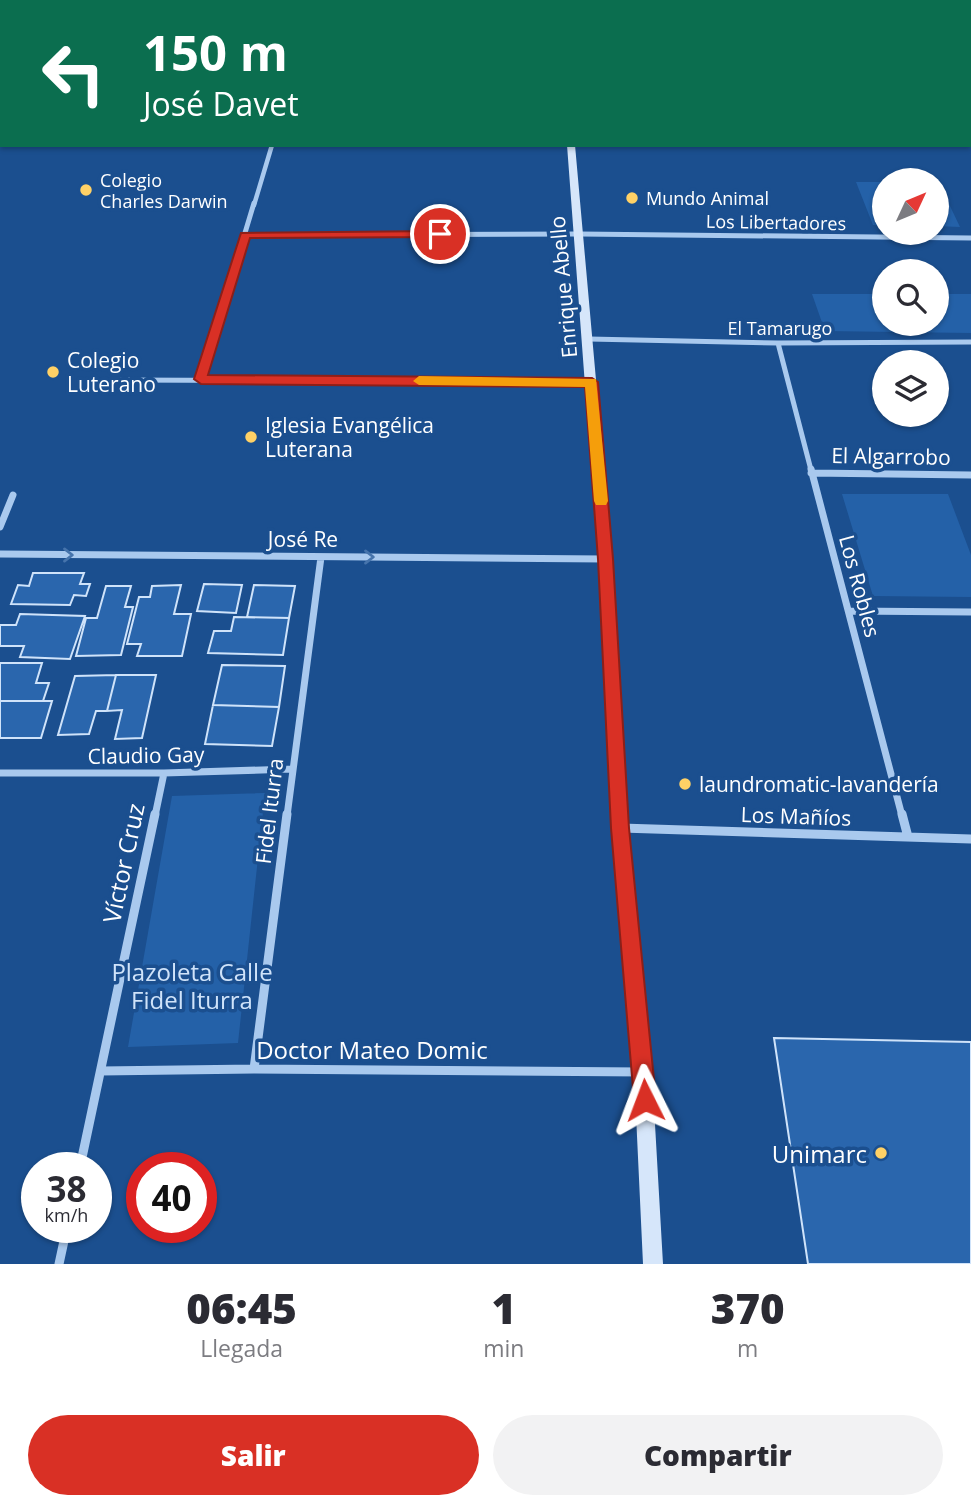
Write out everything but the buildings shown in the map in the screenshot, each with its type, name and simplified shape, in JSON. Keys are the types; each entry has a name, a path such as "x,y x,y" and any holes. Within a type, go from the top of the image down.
{"street":[{"path":"201,379 271,147"},
{"name":"Enrique Abello","path":"571,147 605,559 620,828 643,1072 653,1264"},
{"name":"Los Libertadores","path":"245,235 580,234 971,238"},
{"name":"El Tamarugo","path":"589,339 778,343 971,342"},
{"name":"Los Robles","path":"778,343 908,837"},
{"path":"120,380 592,382"},
{"name":"El Algarrobo","path":"811,473 971,475"},
{"path":"0,527 13,495"},
{"name":"José Re","path":"0,554 605,559"},
{"name":"Fidel Iturra","path":"254,1069 321,557"},
{"path":"849,611 971,612"},
{"name":"Claudio Gay","path":"0,773 164,773 292,769"},
{"name":"Víctor Cruz","path":"83,1152 164,773"},
{"name":"Los Mañíos","path":"620,828 971,839"},
{"name":"Doctor Mateo Domic","path":"101,1070 643,1072"},
{"path":"59,1264 64,1243"}],"green space":[{"path":"856,182 872,182 872,222"},
{"path":"949,204 960,227 949,227"},
{"path":"812,294 872,294 872,332 825,331"},
{"path":"949,294 971,294 971,333 949,333"},
{"path":"842,494 948,494 971,555 971,597 873,596"},
{"name":"Plazoleta Calle Fidel Iturra","path":"265,793 238,1043 128,1047 172,796"}],"slow traffic":[{"path":"419,381 592,382 601,501"}],"place":[{"name":"Colegio Charles Darwin","path":"86,190"},
{"name":"Mundo Animal","path":"632,198"},
{"name":"Colegio Luterano","path":"53,372"},
{"name":"Iglesia Evangélica Luterana","path":"251,437"},
{"name":"laundromatic-lavandería","path":"685,784"},
{"name":"Unimarc","path":"881,1153"}],"route":[{"path":"440,234 245,235 201,379 592,382 620,828 645,1100"}]}
